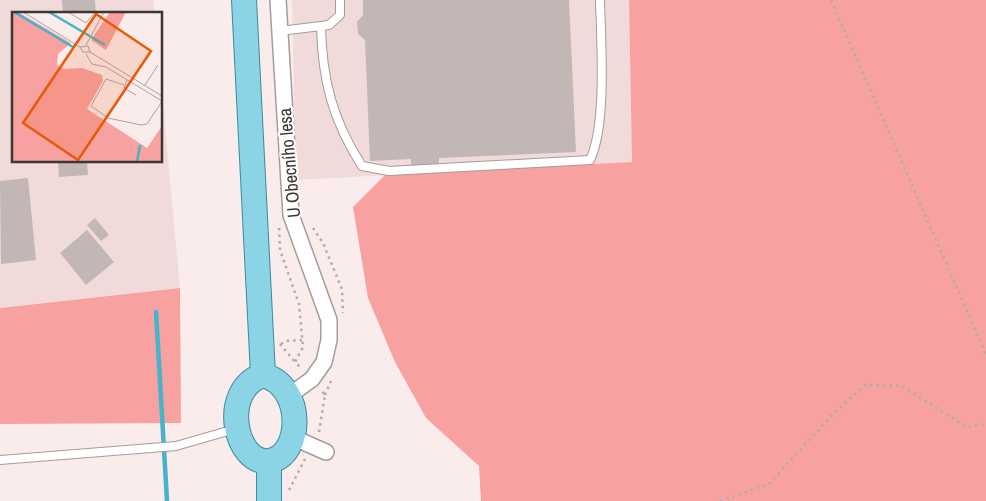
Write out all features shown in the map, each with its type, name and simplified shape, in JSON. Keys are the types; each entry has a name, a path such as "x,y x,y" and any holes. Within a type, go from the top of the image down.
{"main road":[{"name":"U Obecního lesa","path":"244,0 263,375"},
{"path":"263,375 281,383 290,395 295,424 302,442 269,461 253,456 244,444 237,429 236,406 243,389 248,382 263,375"},
{"path":"269,461 278,497"}],"street":[{"name":"U Obecního lesa","path":"278,0 291,215 329,320 329,340 324,362 312,379 290,395"},
{"path":"302,442 326,452"}],"lane":[{"path":"280,31 329,25 340,15 340,0"},
{"path":"321,26 327,93 346,141 362,166 389,171 590,160 596,147 601,72 600,0"},
{"path":"0,460 176,446 237,429"}],"path":[{"path":"832,0 986,354"},
{"path":"278,221 280,250 299,304 303,347 295,362 325,395 319,433 302,442 278,497"},
{"path":"323,243 342,289"},
{"path":"281,344 286,341 302,340"},
{"path":"720,501 769,484 833,414 864,385 902,386 966,427 986,424"}],"shaded area":[{"path":"0,0 153,0 155,12 12,12 12,162 162,162 162,94 180,288 0,308"},
{"path":"292,0 629,0 632,162 296,180"},
{"path":"629,0 986,0 986,501 481,501 479,466 426,418 395,362 368,298 353,207 385,175 632,162"},
{"path":"180,288 181,423 0,424 0,308"}],"building":[{"path":"62,0 95,0 96,12 63,12"},
{"path":"363,0 569,0 576,152 439,158 439,165 411,166 411,159 370,161 365,40 358,34 357,22 363,15"},
{"path":"58,162 87,162 88,175 59,177"},
{"path":"28,178 36,260 1,264 0,181"},
{"path":"95,218 109,235 101,241 87,225"},
{"path":"87,230 114,262 86,285 60,253"}],"waterway":[{"path":"156,312 167,501"}]}
